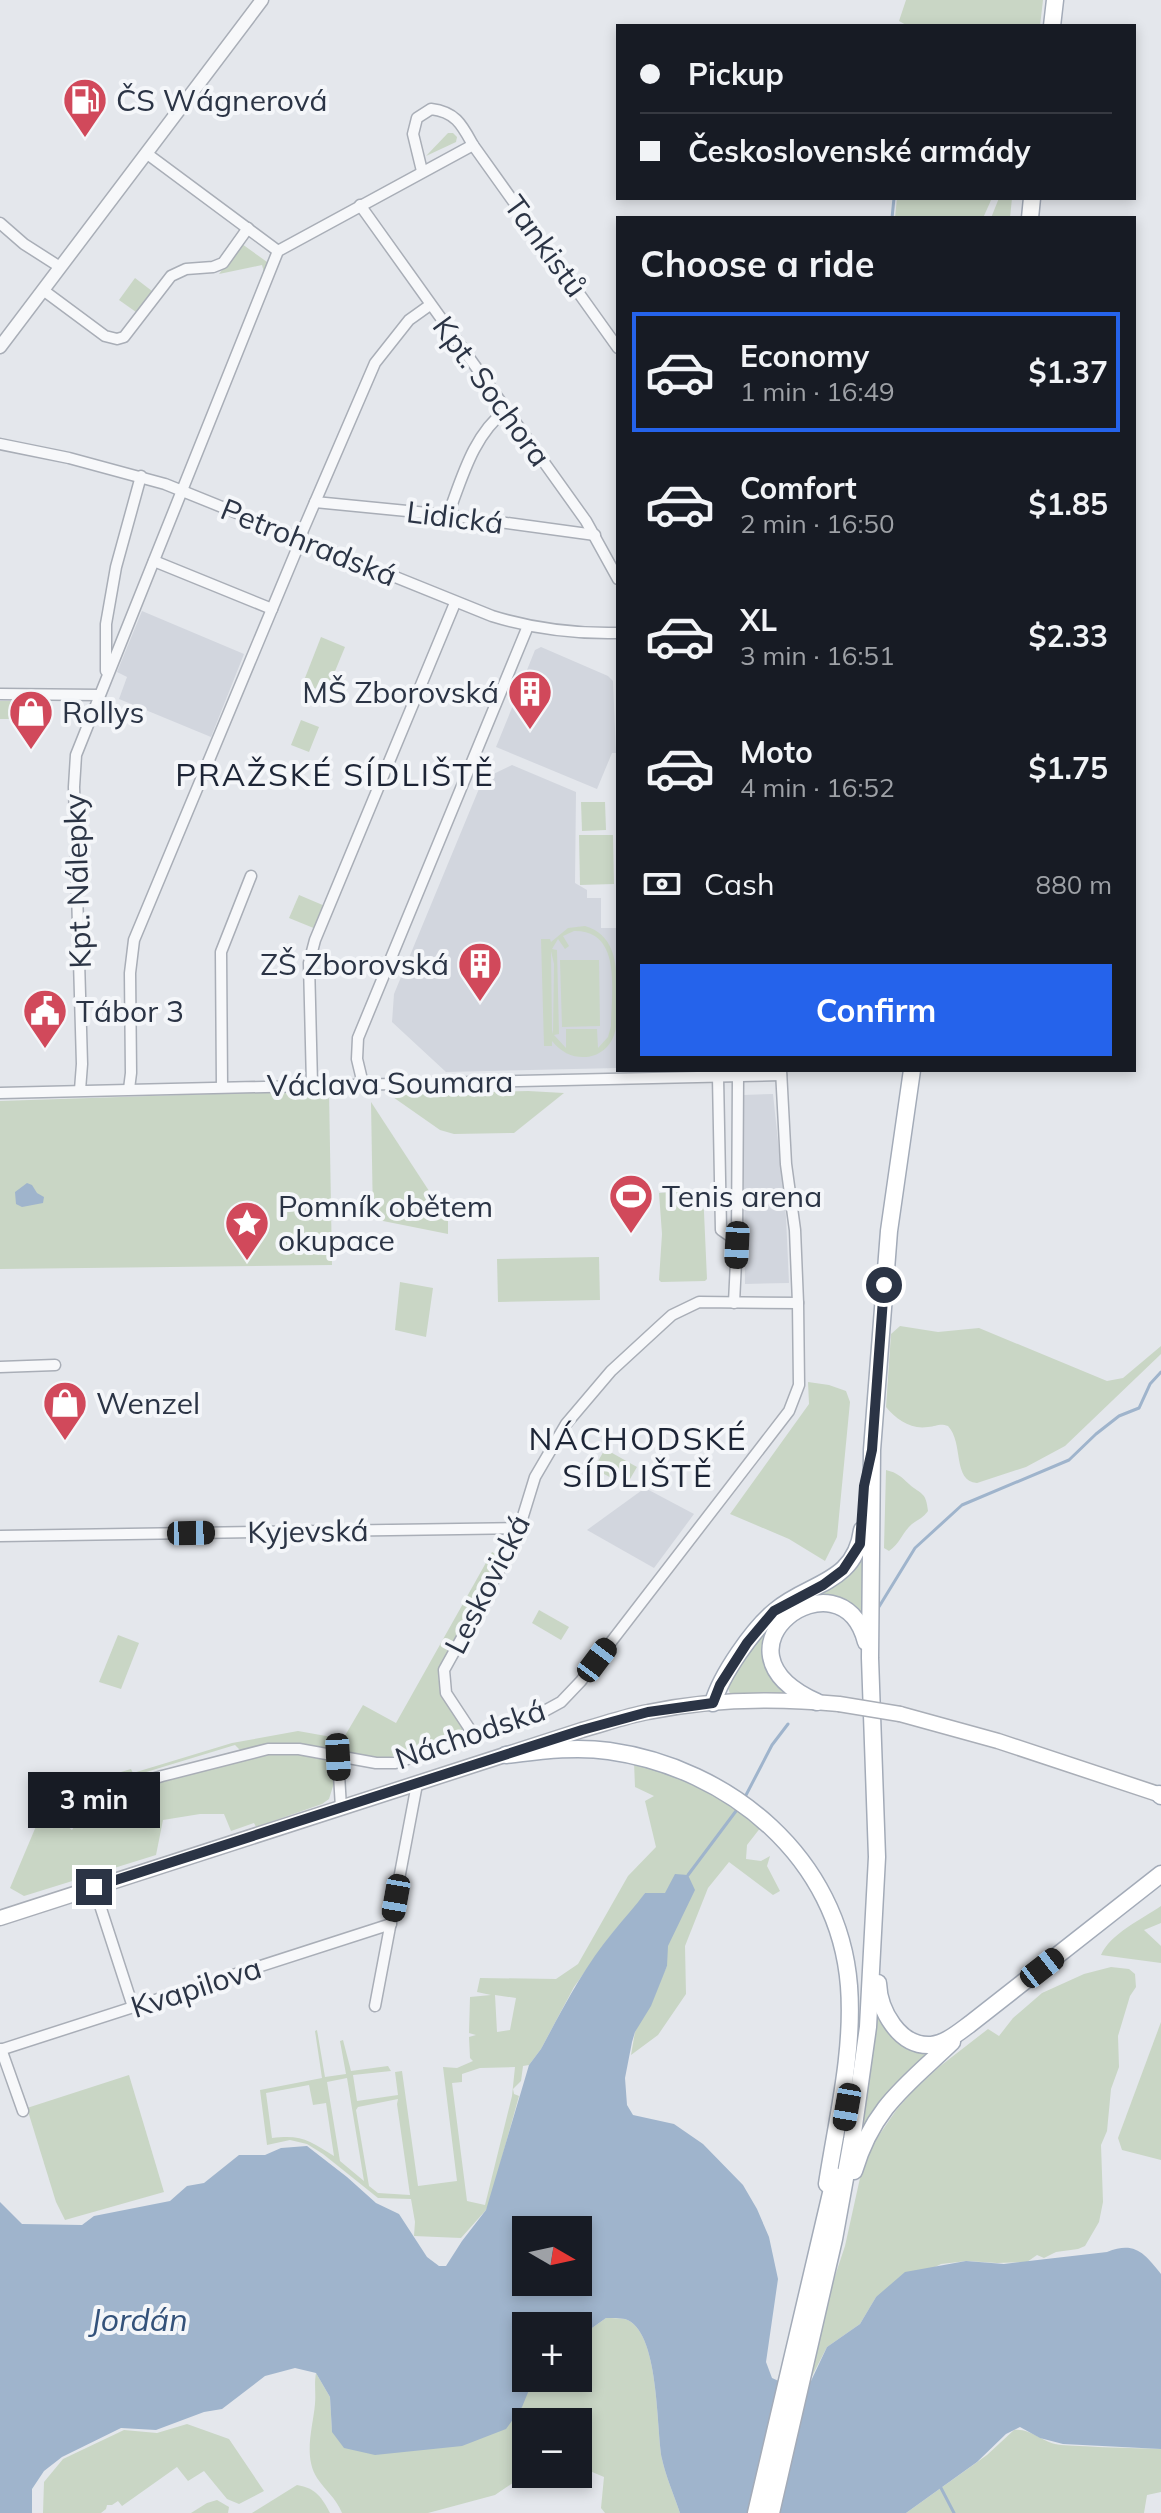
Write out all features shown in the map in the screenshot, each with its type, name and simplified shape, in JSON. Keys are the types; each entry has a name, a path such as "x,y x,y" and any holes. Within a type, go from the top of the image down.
{"main road":[{"path":"1052,24 1055,0"},
{"path":"771,2513 862,2074 877,1857 871,1740 872,1450 889,1231 912,1072"},
{"path":"713,1703 720,1685 747,1643 774,1611 823,1585 843,1570 857,1553 863,1524 864,1486 872,1450"},
{"path":"817,1702 789,1687 773,1662 774,1633 792,1611 810,1604 838,1607 854,1618 864,1633 870,1658"},
{"path":"0,1918 648,1712 713,1703 817,1702 900,1714 998,1741 1160,1795"},
{"path":"827,2239 858,2027 865,1945 871,1740"},
{"path":"506,1755 566,1749 606,1750 664,1763 690,1773 732,1796 769,1822 816,1881 845,1956 850,2001 827,2239"},
{"path":"876,1905 878,1992 884,2011 897,2029 912,2041 931,2045 950,2038 970,2024 1161,1874"},
{"path":"827,2239 856,2165 891,2099 970,2024"},
{"path":"756,2513 814,2297"}],"street":[{"path":"0,347 256,2"},
{"name":"Tankistů","path":"422,171 413,134 417,118 431,109 447,111 462,125 473,145 616,345"},
{"path":"146,153 278,251 473,145"},
{"name":"Kpt. Sochora","path":"360,205 595,535 616,575"},
{"path":"0,223 24,244 60,267"},
{"path":"43,290 105,336 124,337 171,276 186,269 223,263 248,228"},
{"name":"Kpt. Nálepky","path":"80,1090 82,1064 74,772 78,746 278,251"},
{"path":"129,1089 130,973 134,940 375,363 409,320 430,305"},
{"path":"448,515 477,444 494,420 506,410"},
{"name":"Petrohradská","path":"0,444 141,476 455,603 528,626 582,634 616,633"},
{"name":"Kpt. Nálepky","path":"106,677 109,609 119,553 141,476"},
{"name":"Lidická","path":"315,502 448,515 595,535"},
{"path":"154,561 272,609"},
{"path":"312,1084 309,963 315,940 455,603"},
{"path":"363,1084 357,1059 358,1038 528,626"},
{"path":"0,694 99,695"},
{"path":"222,1086 221,952 251,876"},
{"name":"Václava Soumara","path":"0,1093 632,1074 718,1077 781,1073"},
{"name":"Náchodská","path":"64,1806 162,1776 268,1749 299,1749 389,1764 514,1725 561,1702 581,1681 789,1411 799,1385 795,1230 786,1164 781,1073"},
{"path":"734,1303 739,1074"},
{"path":"718,1077 721,1230 737,1241"},
{"name":"Leskovická","path":"475,1737 446,1693 444,1670 515,1542 535,1477 581,1403 672,1315 687,1306 699,1302 798,1303"},
{"path":"0,1367 55,1365"},
{"name":"Kyjevská","path":"0,1536 519,1528"},
{"path":"338,1757 341,1808"},
{"path":"375,2006 417,1784"},
{"path":"94,1887 133,2007"},
{"name":"Kvapilova","path":"23,2111 1,2050 391,1924"}],"shaded area":[{"path":"142,611 244,654 211,737 119,699 127,677 117,672"},
{"path":"541,647 613,681 616,753 612,753 597,789 496,747 518,693 528,697 533,685 523,680 535,650"},
{"path":"512,765 576,792 575,883 587,890 587,898 601,898 601,928 616,928 616,1068 446,1072 392,1022 394,994 483,779"},
{"path":"773,1094 786,1217 789,1283 745,1284 743,1095"},
{"path":"645,1488 694,1514 654,1568 587,1530"}],"green space":[{"path":"906,0 1043,0 1040,24 904,24 899,21"},
{"path":"448,133 457,137 456,142 426,156"},
{"path":"897,200 991,200 984,216 895,216"},
{"path":"998,200 1012,200 1010,216 992,216"},
{"path":"242,244 267,262 265,276 262,265 219,274"},
{"path":"135,278 152,291 136,312 119,300"},
{"path":"321,637 345,647 326,693 303,683"},
{"path":"0,701 17,701 17,719 0,719"},
{"path":"301,720 319,727 309,752 291,745"},
{"path":"581,802 605,802 606,830 582,831"},
{"path":"579,835 613,835 614,884 580,885"},
{"path":"299,895 325,906 316,929 289,918"},
{"path":"585,926 598,932 613,954 616,968 616,1027 613,1038 599,1053 580,1057 570,1055 552,1041 552,1046 544,1046 541,939 550,939 551,942 568,928","holes":["574,931 590,933 600,941 611,966 611,1026 608,1037 598,1048 597,1029 566,1029 566,1048 554,1035 559,1034 557,950 552,949 558,939 565,949 569,946 563,936","551,951 554,964 553,1034"]},
{"path":"560,960 599,960 600,1026 562,1027"},
{"path":"329,1090 332,1265 0,1269 0,1101"},
{"path":"528,1091 564,1093 514,1133 454,1134 440,1130 390,1095"},
{"path":"371,1102 448,1220 448,1234 373,1219"},
{"path":"703,1190 707,1279 661,1282 659,1193"},
{"path":"599,1257 600,1300 498,1302 497,1259"},
{"path":"400,1282 433,1288 426,1337 395,1330"},
{"path":"900,1326 938,1332 979,1328 1107,1381 1123,1378 1161,1346 1161,1354 1065,1446 1026,1467 977,1483 964,1476 956,1442 948,1426 910,1425 886,1407 891,1334"},
{"path":"808,1382 846,1391 850,1402 837,1537 825,1561 789,1539 730,1514 809,1404"},
{"path":"605,1449 637,1467 626,1486 604,1474 599,1482 589,1477"},
{"path":"886,1470 899,1475 922,1494 928,1511 909,1527 889,1551 884,1548"},
{"path":"492,1552 499,1556 439,1670 442,1693 463,1727 460,1737 382,1759 304,1745 279,1743 240,1750 235,1745 51,1801 55,1816 72,1830 87,1805 261,1752 303,1753 322,1758 334,1775 329,1799 322,1804 256,1827 254,1823 231,1831 224,1814 163,1820 156,1855 24,1896 10,1888 50,1793 131,1769 133,1773 232,1743 298,1731 343,1739 363,1705 396,1723"},
{"path":"863,1554 862,1620 808,1598"},
{"path":"539,1610 569,1627 561,1640 532,1623"},
{"path":"777,1618 777,1683 787,1694 730,1694 727,1684 757,1639"},
{"path":"118,1635 139,1643 121,1689 99,1682"},
{"path":"634,1762 686,1780 745,1815 761,1827 747,1845 746,1859 761,1861 770,1856 767,1866 780,1891 773,1895 729,1862 708,1888 685,1946 686,1994 658,2035 631,2055 635,2032 667,1966 665,1894 645,1893 574,1987 541,2049 529,2065 523,2066 521,2081 513,2089 514,2094 519,2096 490,2201 486,2210 461,2238 414,2236 411,2199 378,2198 307,2144 290,2140 267,2145 260,2090 322,2078 317,2030 325,2077 346,2074 340,2041 343,2040 351,2071 388,2066 391,2071 353,2075 357,2101 398,2095 395,2072 402,2071 418,2186 457,2181 443,2067 457,2068 473,2061 470,2058 469,2037 476,2035 469,2033 470,1997 491,1995 477,1992 480,1978 556,1979 578,1964 628,1876 656,1847 645,1801 654,1796 635,1787","holes":["495,1995 516,1998 510,2030 497,2032","515,2067 512,2096 485,2205 467,2201 452,2083 462,2082 462,2074 480,2068","347,2078 364,2181 340,2161 327,2082","309,2085 313,2105 326,2103 334,2156 305,2140 272,2138 266,2093","398,2099 410,2195 378,2193 369,2186 356,2110"]},
{"path":"1161,1906 1161,1923 1144,1930 1161,1946 1161,1963 1101,1955 1119,1934"},
{"path":"1111,1967 1129,1969 1135,1974 1136,1987 1130,1996 1118,2036 1119,2067 1111,2089 1107,2131 1101,2145 1103,2202 1099,2222 1085,2246 1044,2258 1037,2255 1027,2262 941,2264 876,2297 860,2324 827,2347 809,2382 827,2300 845,2246 860,2178 873,2144 897,2109 939,2067 988,2029 999,2036 1013,2018 1042,1993 1084,1974"},
{"path":"876,2008 932,2052 864,2132 860,2130"},
{"path":"1161,2022 1161,2160 1122,2150 1118,2138"},
{"path":"129,2075 164,2192 65,2220 56,2202 27,2108"},
{"path":"606,2318 625,2319 636,2327 645,2341 651,2360 662,2459 680,2513 605,2513 601,2508 604,2477 592,2472 592,2408 512,2408 512,2483 495,2495 428,2513 342,2513 317,2478 310,2460 316,2373 330,2397 332,2432 512,2384 512,2392 592,2392 592,2328"},
{"path":"187,2424 229,2439 264,2491 239,2504 227,2499 204,2471 188,2481 177,2467 122,2506 118,2501 107,2505 101,2513 43,2513 44,2482 63,2459 124,2430 157,2433"},
{"path":"1014,2430 1026,2431 1061,2445 1161,2449 1161,2492 1147,2495 1144,2513 906,2513 987,2455"},
{"path":"297,2485 318,2494 330,2513 252,2513"},
{"path":"217,2500 229,2507 228,2513 191,2513 207,2503"}],"water":[{"path":"27,1183 44,1197 43,1203 22,1207 16,1204 15,1192"},
{"name":"Jordán","path":"675,1874 688,1875 695,1890 668,1946 667,1966 651,2006 635,2032 625,2078 627,2105 633,2115 674,2124 703,2144 743,2185 757,2209 769,2237 778,2279 766,2362 772,2378 792,2387 811,2381 827,2347 860,2324 876,2297 905,2272 966,2261 1004,2264 1132,2249 1144,2255 1161,2274 1161,2449 1063,2444 1040,2438 1020,2427 1006,2434 977,2462 906,2513 680,2513 662,2459 651,2360 645,2341 636,2327 625,2319 606,2318 592,2328 592,2312 512,2312 512,2392 528,2392 521,2408 512,2408 512,2421 506,2429 462,2446 375,2455 344,2448 332,2432 330,2397 316,2373 295,2368 265,2376 222,2409 204,2412 156,2430 121,2428 62,2457 44,2471 32,2489 32,2513 0,2513 0,2202 22,2224 82,2225 94,2216 170,2201 187,2186 204,2183 239,2155 265,2155 281,2148 307,2146 376,2203 399,2214 427,2257 439,2266 446,2266 486,2210 529,2065 602,1945 645,1893 665,1893"}],"waterway":[{"path":"892,216 894,200"},
{"path":"877,1610 915,1548 962,1505 1069,1460 1119,1416 1139,1408 1150,1384 1161,1372"},
{"path":"745,1797 772,1745 788,1724"},
{"path":"688,1875 736,1811"},
{"path":"941,2488 954,2513"}],"place":[{"name":"ČS Wágnerová","path":"85,139"},
{"name":"MŠ Zborovská","path":"530,731"},
{"name":"Rollys","path":"31,751"},
{"name":"ZŠ Zborovská","path":"480,1003"},
{"name":"Tábor 3","path":"45,1050"},
{"name":"Tenis arena","path":"631,1235"},
{"name":"Pomník obětem okupace","path":"247,1262"},
{"name":"Wenzel","path":"65,1442"}],"district":[{"name":"PRAŽSKÉ SÍDLIŠTĚ","path":"335,774"},
{"name":"NÁCHODSKÉ SÍDLIŠTĚ","path":"638,1456"}],"route":[{"path":"94,1887 582,1730 648,1712 713,1703 720,1685 747,1643 774,1611 823,1585 843,1570 857,1553 863,1524 864,1486 872,1450 884,1285"}]}
